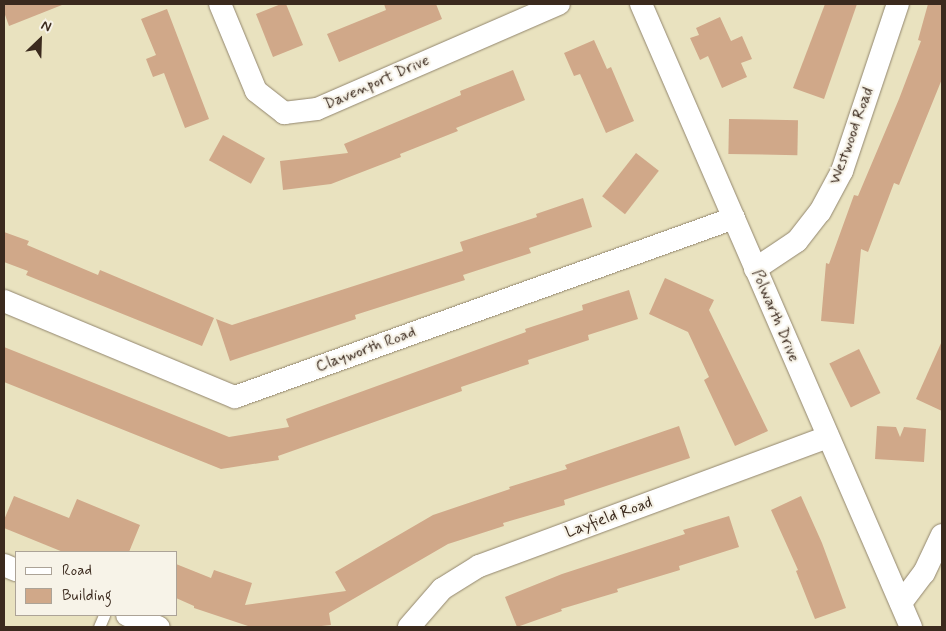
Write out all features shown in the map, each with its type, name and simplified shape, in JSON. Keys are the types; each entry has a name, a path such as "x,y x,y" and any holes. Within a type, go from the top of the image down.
{"street":[{"name":"Davenport Drive","path":"220,4 256,91 284,113 318,109 559,4"},
{"name":"Polwarth Drive","path":"642,4 911,627"},
{"name":"Westwood Road","path":"755,269 797,241 820,212 842,171 898,4"},
{"name":"Clayworth Road","path":"4,301 235,397 734,218"},
{"name":"Layfield Road","path":"409,627 442,589 479,566 828,438"},
{"path":"901,603 924,573 942,535"},
{"path":"130,616 159,627"}],"building":[{"path":"4,4 62,5 9,26 4,12"},
{"path":"281,4 286,4 303,45 273,57 256,14"},
{"path":"384,4 436,4 442,19 339,62 327,34 386,10"},
{"path":"825,4 857,4 824,99 793,88"},
{"path":"928,4 942,4 942,79 899,185 894,183 868,252 861,249 854,324 821,321 826,263 829,264 854,195 858,196 899,99 921,41 918,40"},
{"path":"167,9 209,119 185,128 164,73 153,77 146,59 156,55 141,19"},
{"path":"720,17 731,41 742,36 752,59 741,63 747,77 722,88 708,56 700,60 690,38 699,35 696,28"},
{"path":"594,40 607,69 611,67 634,121 606,133 580,74 574,76 564,53"},
{"path":"513,70 525,100 456,128 458,131 400,154 401,157 331,184 283,190 280,161 348,153 344,144 461,95 460,91"},
{"path":"729,119 798,120 797,155 728,154"},
{"path":"223,135 265,158 251,184 209,160"},
{"path":"636,153 659,171 625,214 602,196"},
{"path":"583,198 592,227 529,248 531,253 463,275 465,280 355,315 356,319 230,361 216,319 232,325 463,251 460,242 537,217 536,214"},
{"path":"4,232 29,241 27,245 98,275 100,270 214,318 202,346 26,275 28,271 4,262"},
{"path":"665,278 714,300 709,310 768,431 735,446 704,380 709,377 688,332 649,314"},
{"path":"629,290 638,319 588,335 589,340 528,360 529,364 461,387 462,391 278,456 279,460 221,469 4,382 4,347 229,437 289,427 286,419 526,332 525,329 583,310 582,305"},
{"path":"942,341 942,411 916,399"},
{"path":"859,349 880,393 851,408 829,363"},
{"path":"679,426 690,458 564,500 565,505 503,523 504,526 448,544 329,613 331,625 312,627 251,627 194,608 194,606 178,599 178,565 211,578 214,570 252,583 245,605 346,591 335,572 433,515 510,489 509,487 567,469 565,465"},
{"path":"877,426 896,427 900,437 904,427 926,429 924,462 875,459"},
{"path":"14,496 69,518 77,499 140,525 129,551 61,551 4,528 4,520"},
{"path":"801,496 822,543 846,608 815,619 796,571 798,570 771,510"},
{"path":"729,516 739,547 679,566 680,570 617,589 618,592 561,609 562,611 517,627 505,597 562,574 685,534 683,530"}]}
